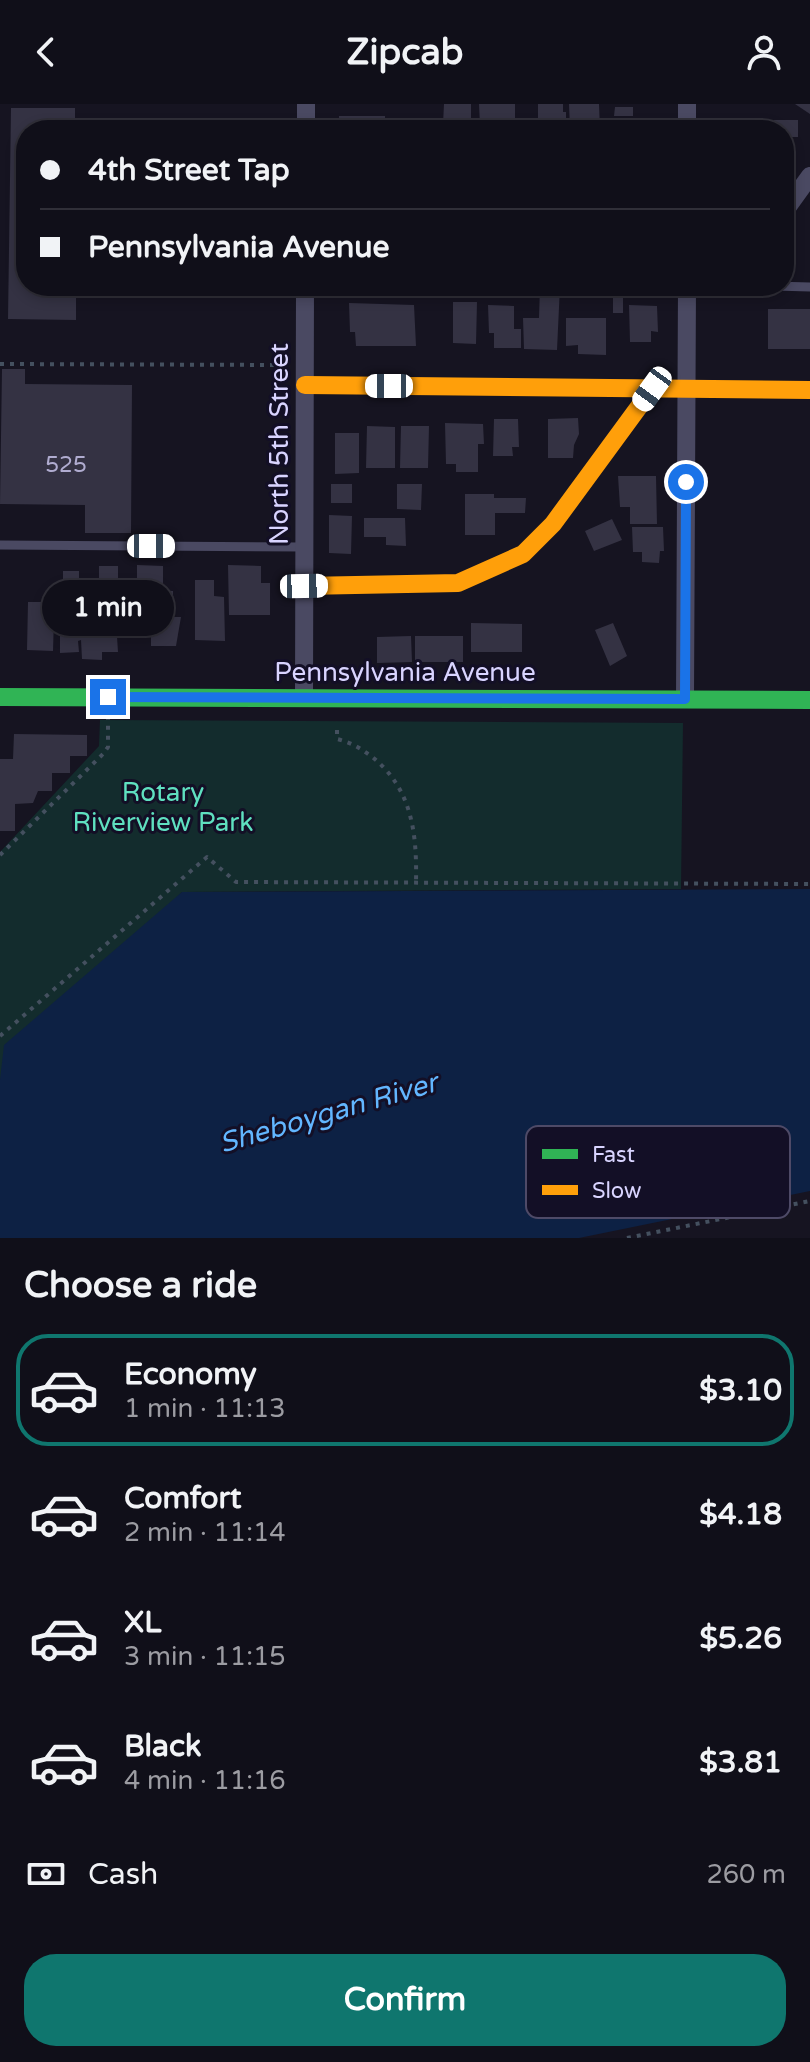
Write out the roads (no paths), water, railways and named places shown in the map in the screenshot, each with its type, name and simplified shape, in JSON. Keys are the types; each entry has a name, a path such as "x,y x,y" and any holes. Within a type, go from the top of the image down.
{"street":[{"path":"794,198 810,176"},
{"name":"North 5th Street","path":"304,698 305,296"},
{"path":"685,699 687,296"},
{"path":"305,385 810,390"},
{"path":"304,586 458,583 523,554 553,524 652,389"},
{"name":"Pennsylvania Avenue","path":"0,697 810,700"}],"lane":[{"path":"0,545 304,547"}],"water":[{"name":"Sheboygan River","path":"810,889 810,1191 790,1195 790,1126 526,1126 526,1218 677,1218 579,1238 0,1238 0,1080 4,1045 182,892"}],"park label":[{"name":"Rotary Riverview Park","path":"163,807"}]}
